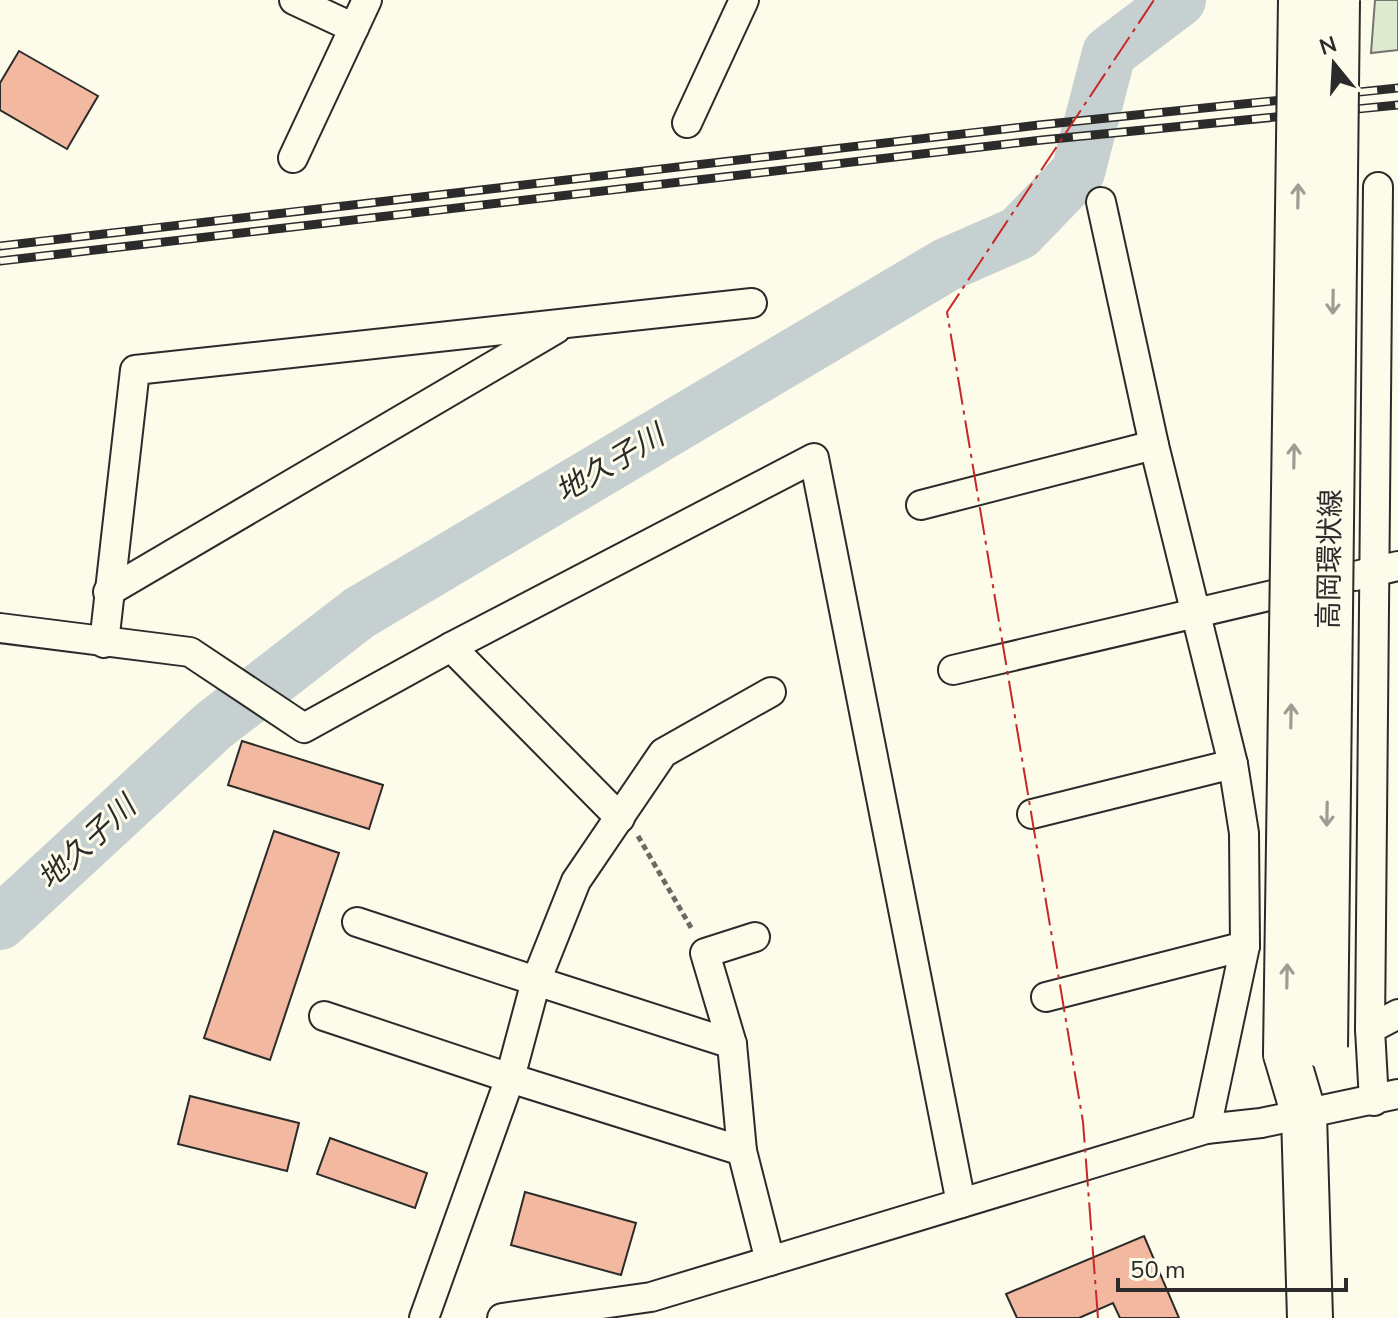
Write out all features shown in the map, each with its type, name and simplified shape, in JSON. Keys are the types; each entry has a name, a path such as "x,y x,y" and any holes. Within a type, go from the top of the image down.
{"main road":[{"name":"高岡環状線","path":"1301,0 1306,1051"},
{"name":"高岡環状線","path":"1310,1318 1304,1115 1337,0"}],"street":[{"path":"294,0 354,28"},
{"path":"293,158 367,0"},
{"path":"687,123 744,0"},
{"path":"502,1318 651,1297 1206,1129 1304,1115 1386,1098 1370,1029 1385,759 1378,187"},
{"path":"1101,202 1154,445 1233,764 1244,833 1245,946 1206,1129"},
{"path":"104,643 135,370 752,303"},
{"path":"108,592 565,323"},
{"path":"921,505 1154,445"},
{"path":"0,628 190,652 304,728 451,647 814,458 961,1203"},
{"path":"953,670 1385,569"},
{"path":"451,647 620,818"},
{"path":"424,1318 479,1172 510,1078 536,981 576,881 663,753 771,692"},
{"path":"1032,814 1233,764"},
{"path":"357,922 732,1044"},
{"path":"755,937 705,953 732,1044 742,1151 770,1261"},
{"path":"1046,997 1245,946"},
{"path":"1370,1029 1398,1014"},
{"path":"324,1016 742,1151"}],"path":[{"path":"620,818 636,832 705,953"}],"green space":[{"path":"1375,0 1398,0 1398,50 1371,53"}],"building":[{"path":"19,51 98,96 67,149 0,110 0,83"},
{"path":"242,741 383,785 369,829 228,785"},
{"path":"274,831 339,853 270,1060 204,1038"},
{"path":"190,1096 299,1123 287,1171 178,1144"},
{"path":"330,1138 427,1173 415,1208 317,1174"},
{"path":"525,1192 636,1223 621,1275 511,1245"},
{"path":"1144,1236 1179,1318 1120,1318 1113,1303 1079,1318 1017,1318 1006,1294"}],"waterway":[{"name":"地久子川","path":"0,923 213,726 359,613 946,265 1019,233 1078,172 1109,53 1179,0"}],"railway":[{"path":"0,246 1039,125 1398,88"},
{"path":"0,261 1042,140 1398,105"}],"power":[{"path":"1098,1318 1083,1122 947,312 1154,0"}]}
